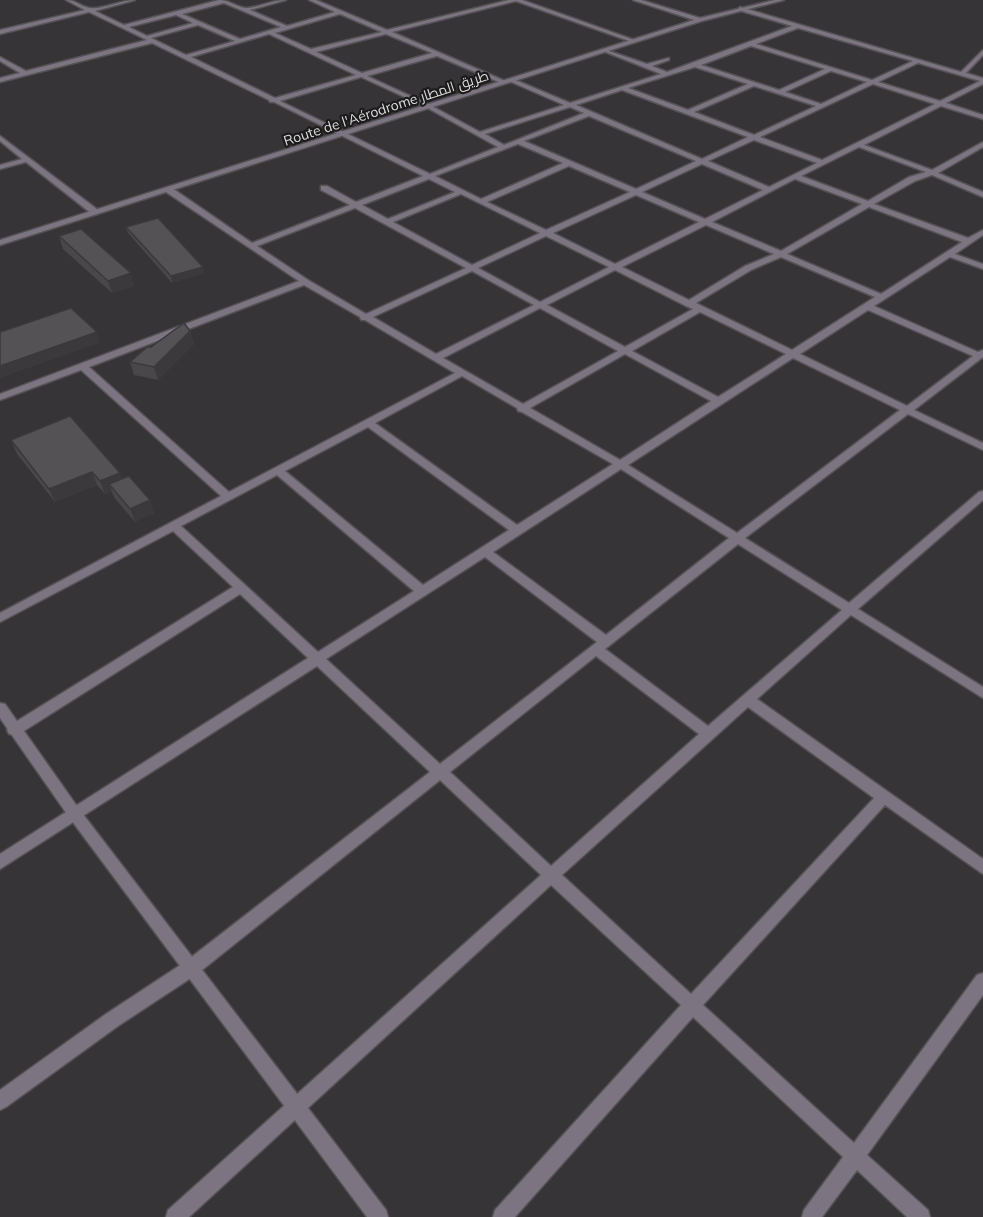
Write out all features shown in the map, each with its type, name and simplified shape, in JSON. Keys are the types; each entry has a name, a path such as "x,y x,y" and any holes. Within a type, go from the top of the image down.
{"street":[{"path":"69,0 983,447"},
{"path":"0,32 132,0"},
{"path":"244,10 283,0"},
{"path":"312,0 436,54 568,105 770,190"},
{"path":"312,51 516,0 633,41"},
{"path":"636,0 700,20"},
{"name":"Route de l'Aérodrome طريق المطار","path":"0,243 342,135 426,105 700,20 781,0"},
{"path":"123,27 224,1 287,28"},
{"path":"740,9 983,81"},
{"path":"185,57 340,12"},
{"path":"176,13 242,42"},
{"path":"0,81 198,23"},
{"path":"479,134 695,65 797,26"},
{"path":"271,33 426,105 505,148"},
{"path":"752,44 983,117"},
{"path":"962,74 983,51 983,45"},
{"path":"605,50 666,74"},
{"path":"272,101 436,54"},
{"path":"0,59 26,74"},
{"path":"648,66 667,59"},
{"path":"364,318 918,62"},
{"path":"695,65 822,106"},
{"path":"780,92 831,69"},
{"path":"435,358 983,81"},
{"path":"687,112 754,84"},
{"path":"622,88 823,163"},
{"path":"251,246 588,114"},
{"path":"0,138 95,212"},
{"path":"520,141 881,297"},
{"path":"522,409 626,350 748,268 783,253 912,179 931,173 983,144"},
{"path":"859,145 983,195"},
{"path":"0,167 28,159"},
{"path":"480,202 569,163"},
{"path":"796,177 968,241"},
{"path":"324,188 718,401"},
{"path":"169,190 305,282 620,464 736,539 981,688"},
{"path":"388,222 460,192"},
{"path":"0,862 983,232"},
{"path":"949,254 983,267"},
{"path":"0,397 305,282"},
{"path":"867,306 981,355"},
{"path":"0,1101 112,1020 191,968 736,539 981,355"},
{"path":"81,365 228,497"},
{"path":"0,618 461,373"},
{"path":"368,422 517,530"},
{"path":"278,471 422,591"},
{"path":"175,1217 550,874 849,609 983,494"},
{"path":"173,525 921,1217"},
{"path":"484,551 709,734"},
{"path":"14,730 241,588"},
{"path":"748,700 983,867"},
{"path":"0,708 74,813 379,1217"},
{"path":"502,1217 692,1005 884,797"},
{"path":"811,1217 983,981"}],"building":[{"path":"158,218 203,267 171,276 126,227"},
{"path":"81,229 131,273 108,281 59,236"},
{"path":"71,308 97,332 0,366 0,332"},
{"path":"184,323 190,331 154,367 130,362 147,347 151,347"},
{"path":"70,416 120,473 100,481 92,472 49,489 11,440"},
{"path":"129,476 150,500 130,509 109,484"}]}
